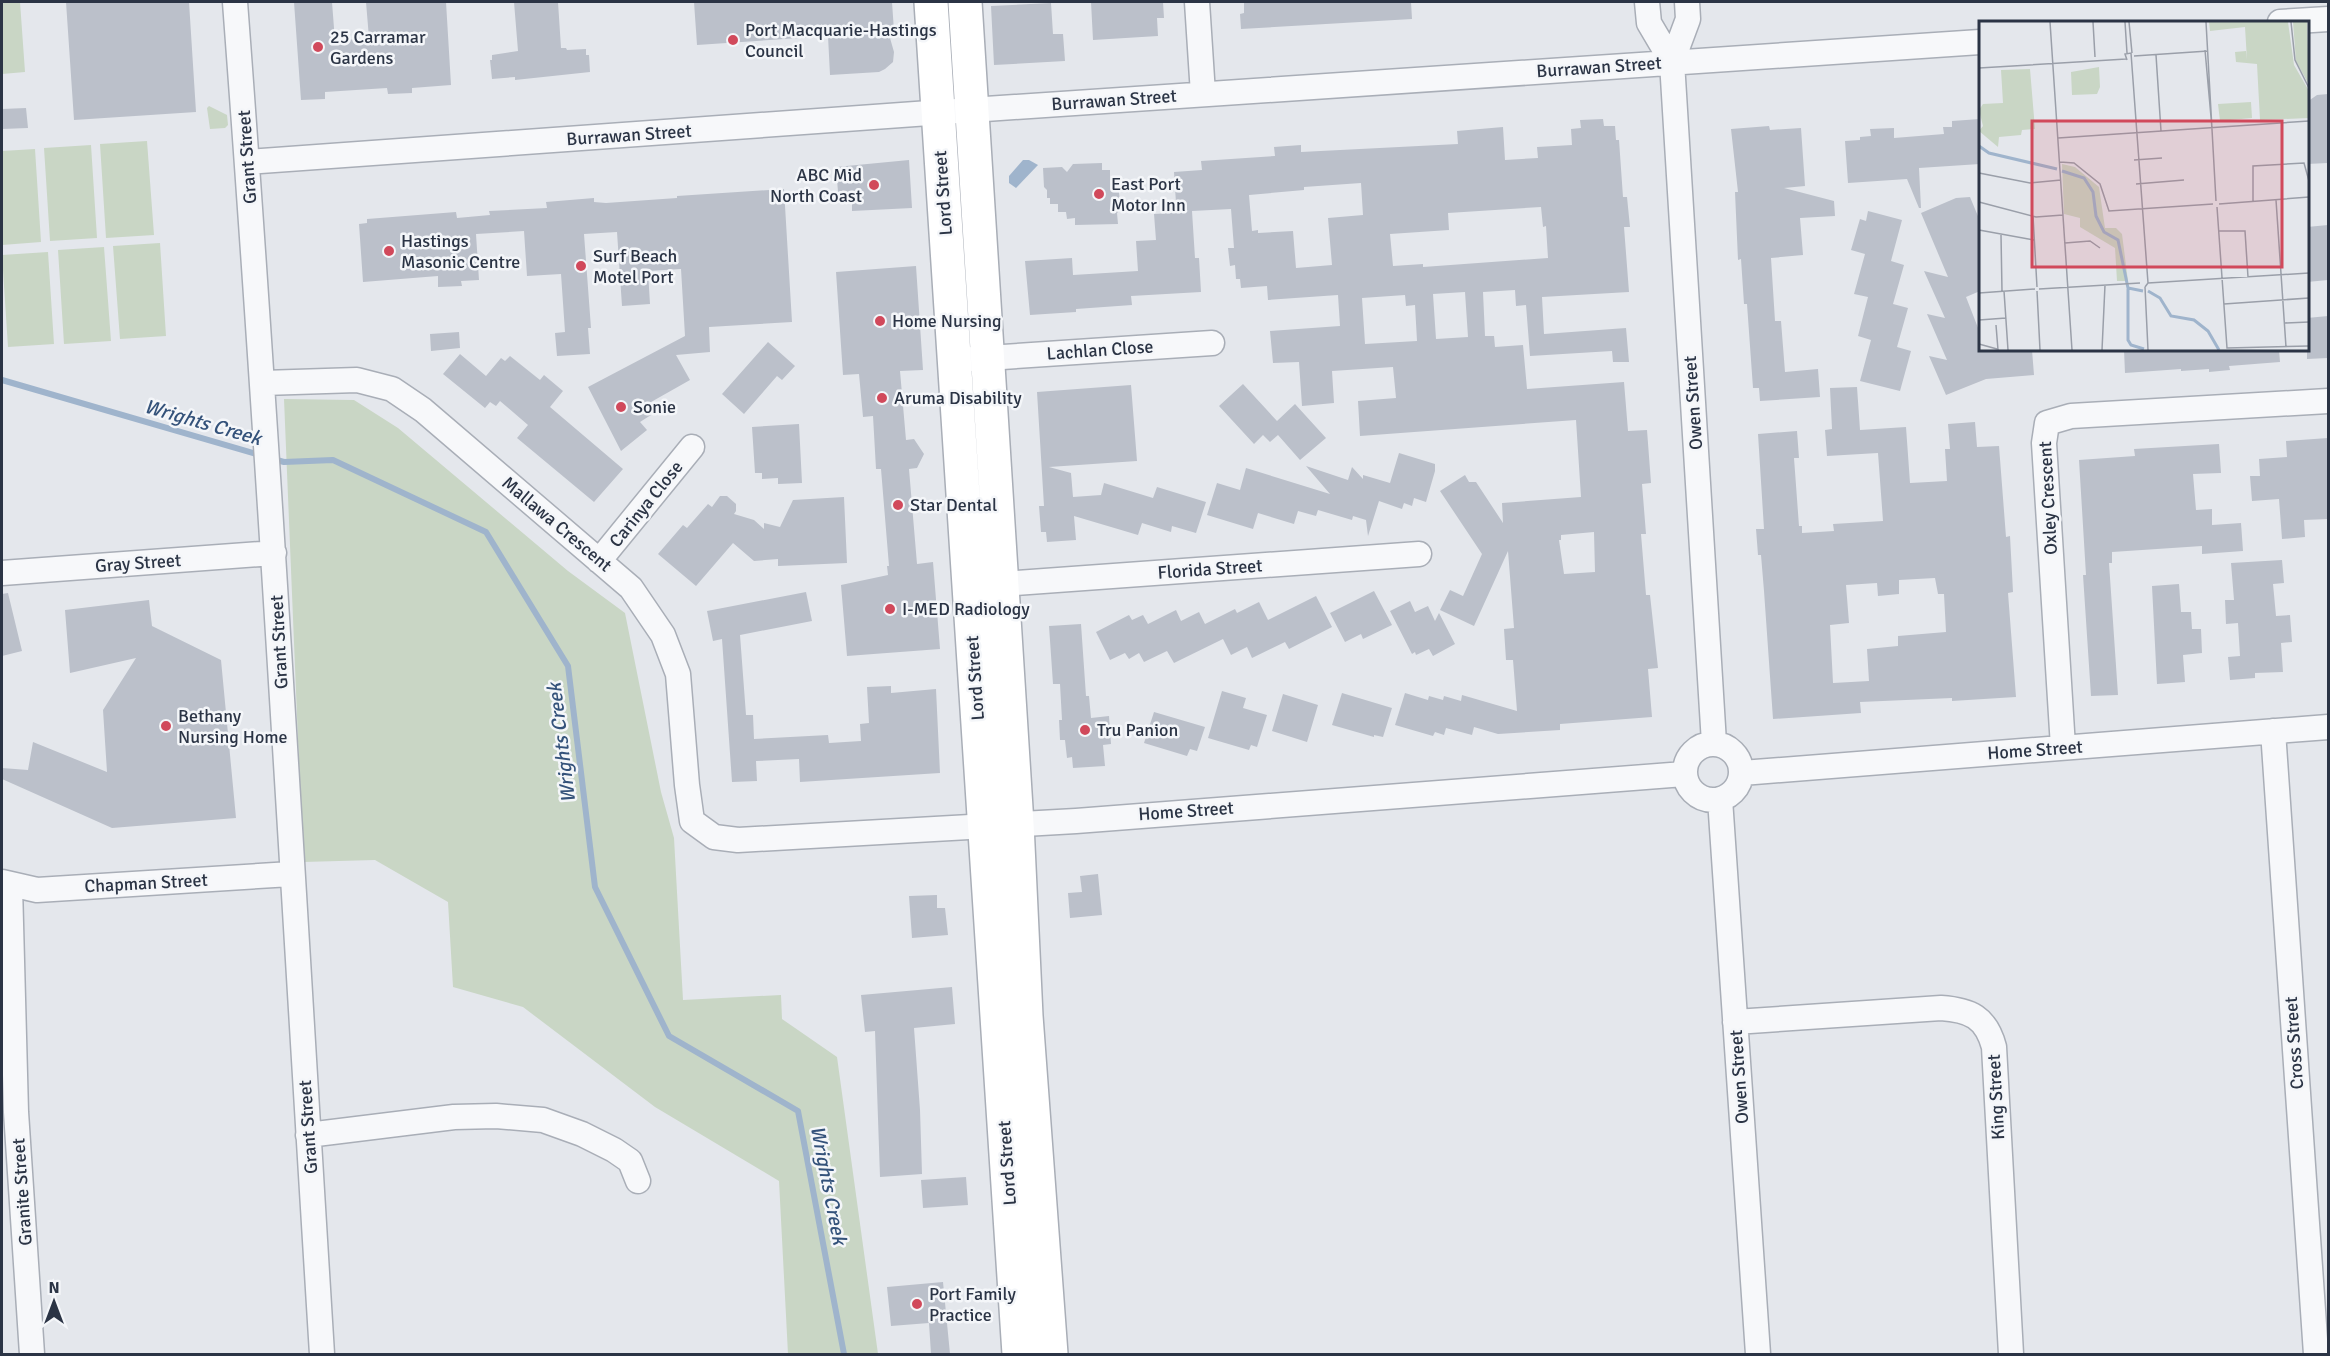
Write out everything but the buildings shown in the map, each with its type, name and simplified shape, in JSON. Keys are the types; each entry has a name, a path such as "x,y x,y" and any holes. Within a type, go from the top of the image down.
{"main road":[{"name":"Lord Street","path":"931,2 969,586 1026,1016 1051,1354"},
{"name":"Lord Street","path":"964,2 1002,584 1001,825 1019,1354"}],"street":[{"name":"Grant Street","path":"235,2 270,485 291,874 322,1354"},
{"path":"1197,2 1203,94"},
{"name":"Owen Street","path":"1647,2 1649,23 1672,62"},
{"name":"Owen Street","path":"1687,2 1688,19 1672,62 1714,743"},
{"path":"2296,21 2328,19"},
{"name":"Burrawan Street","path":"247,162 971,110 1979,42"},
{"name":"Lachlan Close","path":"954,360 1212,343"},
{"name":"Mallawa Crescent","path":"262,383 357,380 392,389 423,410 631,588 663,635 678,674 687,785 693,821"},
{"name":"Oxley Crescent","path":"2062,747 2044,443 2047,423 2071,416 2328,400"},
{"name":"Carinya Close","path":"599,561 692,447"},
{"name":"Gray Street","path":"2,573 274,553"},
{"name":"Florida Street","path":"969,586 1419,554"},
{"name":"Home Street","path":"1742,772 2328,727"},
{"name":"Cross Street","path":"2272,731 2316,1354"},
{"path":"1714,743 1731,749 1742,772 1735,790 1720,800 1710,800 1692,792 1684,774 1689,756 1704,744 1714,743"},
{"name":"Home Street","path":"693,821 714,837 738,840 1001,825 1684,774"},
{"name":"Owen Street","path":"1720,800 1758,1354"},
{"name":"Chapman Street","path":"6,884 36,890 291,874"},
{"name":"Granite Street","path":"6,884 9,1111 32,1354"},
{"name":"King Street","path":"1735,1022 1941,1008 1967,1013 1977,1017 1986,1026 1994,1047 2011,1354"},
{"path":"308,1135 454,1117 496,1116 543,1120 582,1134 614,1150 630,1161 638,1181"}],"green space":[{"path":"2,2 20,2 25,72 2,74"},
{"path":"209,106 227,115 228,125 225,128 210,129 207,108"},
{"path":"147,141 154,235 106,238 100,144"},
{"path":"91,145 97,238 50,241 44,148"},
{"path":"35,149 41,242 2,245 2,151"},
{"path":"160,243 166,336 120,339 113,246"},
{"path":"104,247 111,341 64,344 58,250"},
{"path":"48,252 54,344 8,347 2,255"},
{"path":"284,399 354,400 398,428 568,571 625,613 661,792 674,838 683,1000 781,995 782,1019 837,1057 878,1354 788,1354 779,1181 655,1107 523,1007 453,987 448,902 375,860 303,862"}],"water":[{"path":"1023,160 1029,160 1038,165 1016,188 1009,183 1009,176"}],"waterway":[{"name":"Wrights Creek","path":"2,380 260,455"},
{"name":"Wrights Creek","path":"273,459 284,462 333,460 486,532 568,666 595,887 669,1036 798,1111 844,1354"}],"place":[{"name":"Port Macquarie-Hastings Council","path":"733,40"},
{"name":"25 Carramar Gardens","path":"318,47"},
{"name":"ABC Mid North Coast","path":"874,185"},
{"name":"East Port Motor Inn","path":"1099,194"},
{"name":"Hastings Masonic Centre","path":"389,251"},
{"name":"Surf Beach Motel Port","path":"581,266"},
{"name":"Home Nursing","path":"880,321"},
{"name":"Aruma Disability","path":"882,398"},
{"name":"Sonie","path":"621,407"},
{"name":"Star Dental","path":"898,505"},
{"name":"I-MED Radiology","path":"890,609"},
{"name":"Bethany Nursing Home","path":"166,726"},
{"name":"Tru Panion","path":"1085,730"},
{"name":"Port Family Practice","path":"917,1304"}]}
